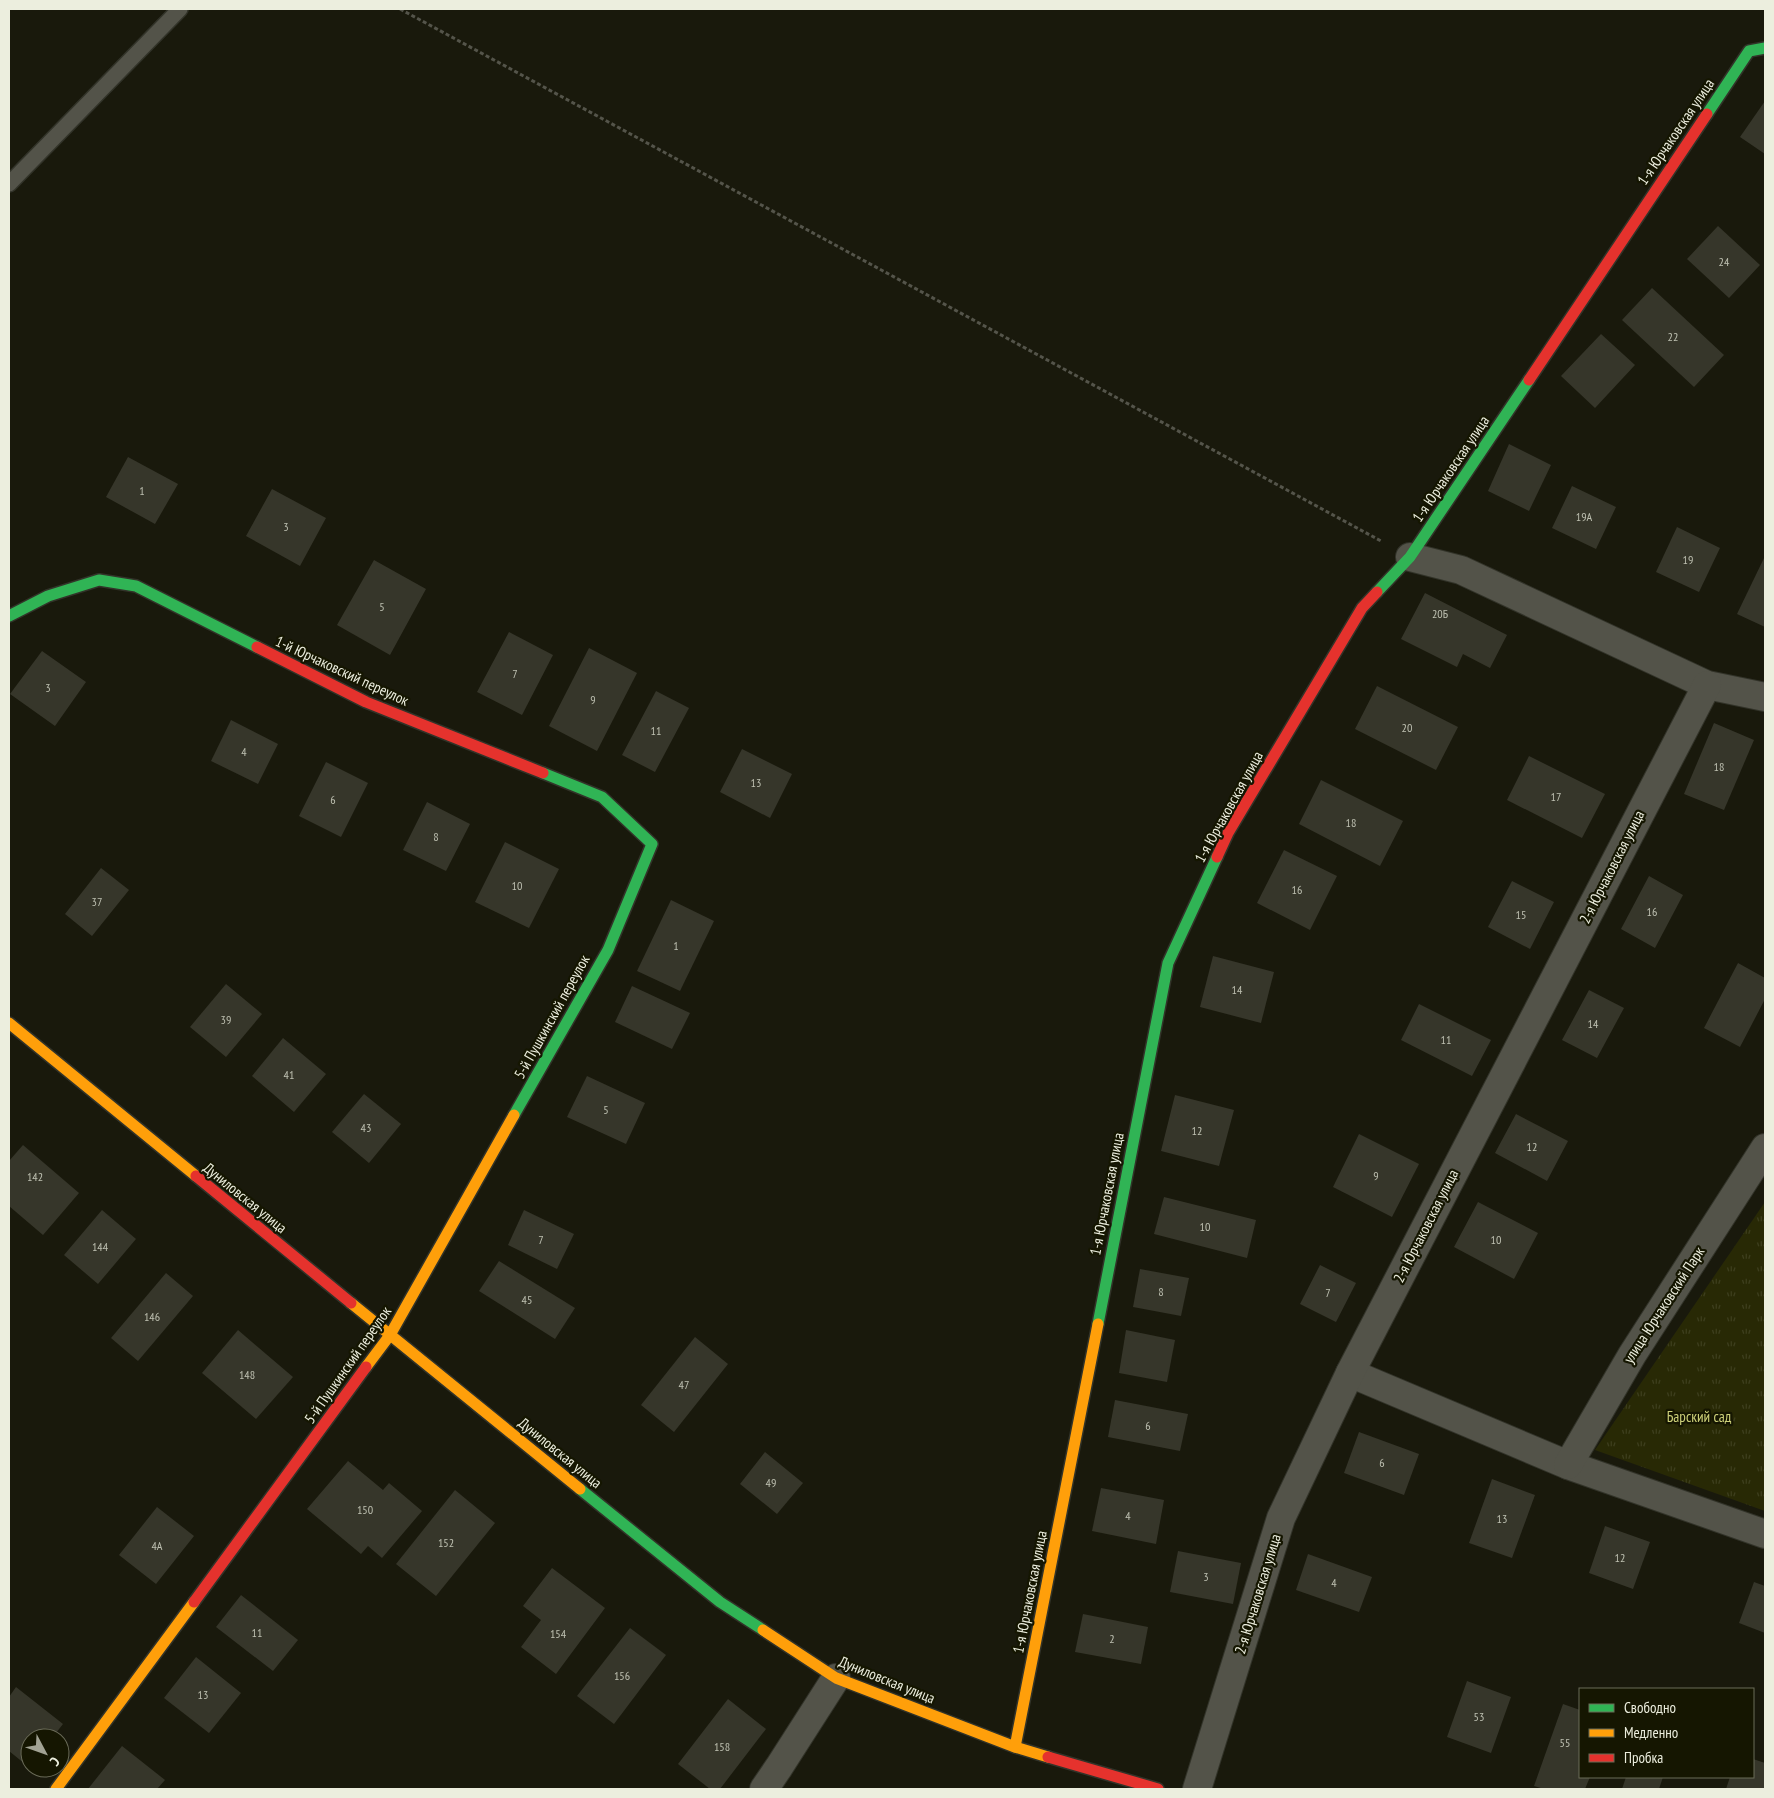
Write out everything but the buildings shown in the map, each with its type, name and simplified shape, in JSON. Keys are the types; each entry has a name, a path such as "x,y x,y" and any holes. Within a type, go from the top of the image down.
{"street":[{"name":"1-я Юрчаковская улица","path":"1015,1747 1168,963 1228,832 1362,608 1410,556 1749,51 1765,48"},
{"path":"1410,556 1461,570 1706,685 1765,697"},
{"name":"1-й Юрчаковский переулок","path":"9,616 48,596 99,580 136,586 366,702 602,797 652,844"},
{"name":"2-я Юрчаковская улица","path":"1197,1789 1281,1518 1350,1373 1706,685"},
{"name":"5-й Пушкинский переулок","path":"56,1789 390,1335 608,950 652,844"},
{"name":"Дуниловская улица","path":"9,1023 720,1602 836,1678 1015,1747 1158,1789"},
{"name":"улица Юрчаковский Парк","path":"1568,1465 1632,1355 1765,1148"},
{"path":"1350,1373 1568,1465 1765,1534"},
{"path":"764,1789 836,1678"}],"lane":[{"path":"9,184 180,9"}],"path":[{"path":"400,9 1410,556"}],"green space":[{"name":"Барский сад","path":"1765,1202 1765,1511 1595,1450"}],"traffic: fast":[{"path":"1707,114 1749,51 1765,48"},
{"path":"1377,592 1410,557 1529,380"},
{"path":"9,616 48,596 99,580 136,586 257,647"},
{"path":"514,1115 608,950 652,844 602,797 543,773"},
{"path":"1098,1324 1168,963 1217,857"},
{"path":"580,1489 720,1602 763,1630"}],"traffic: slow":[{"path":"9,1023 196,1176"},
{"path":"366,1367 390,1335 514,1115"},
{"path":"351,1303 580,1489"},
{"path":"1015,1747 1098,1324"},
{"path":"56,1789 194,1602"},
{"path":"763,1630 836,1678 1015,1747 1048,1757"}],"traffic: jam":[{"path":"1529,380 1707,114"},
{"path":"1217,857 1228,833 1362,608 1377,592"},
{"path":"257,647 366,702 543,773"},
{"path":"196,1176 351,1303"},
{"path":"194,1602 366,1367"},
{"path":"1048,1757 1158,1789"}]}
